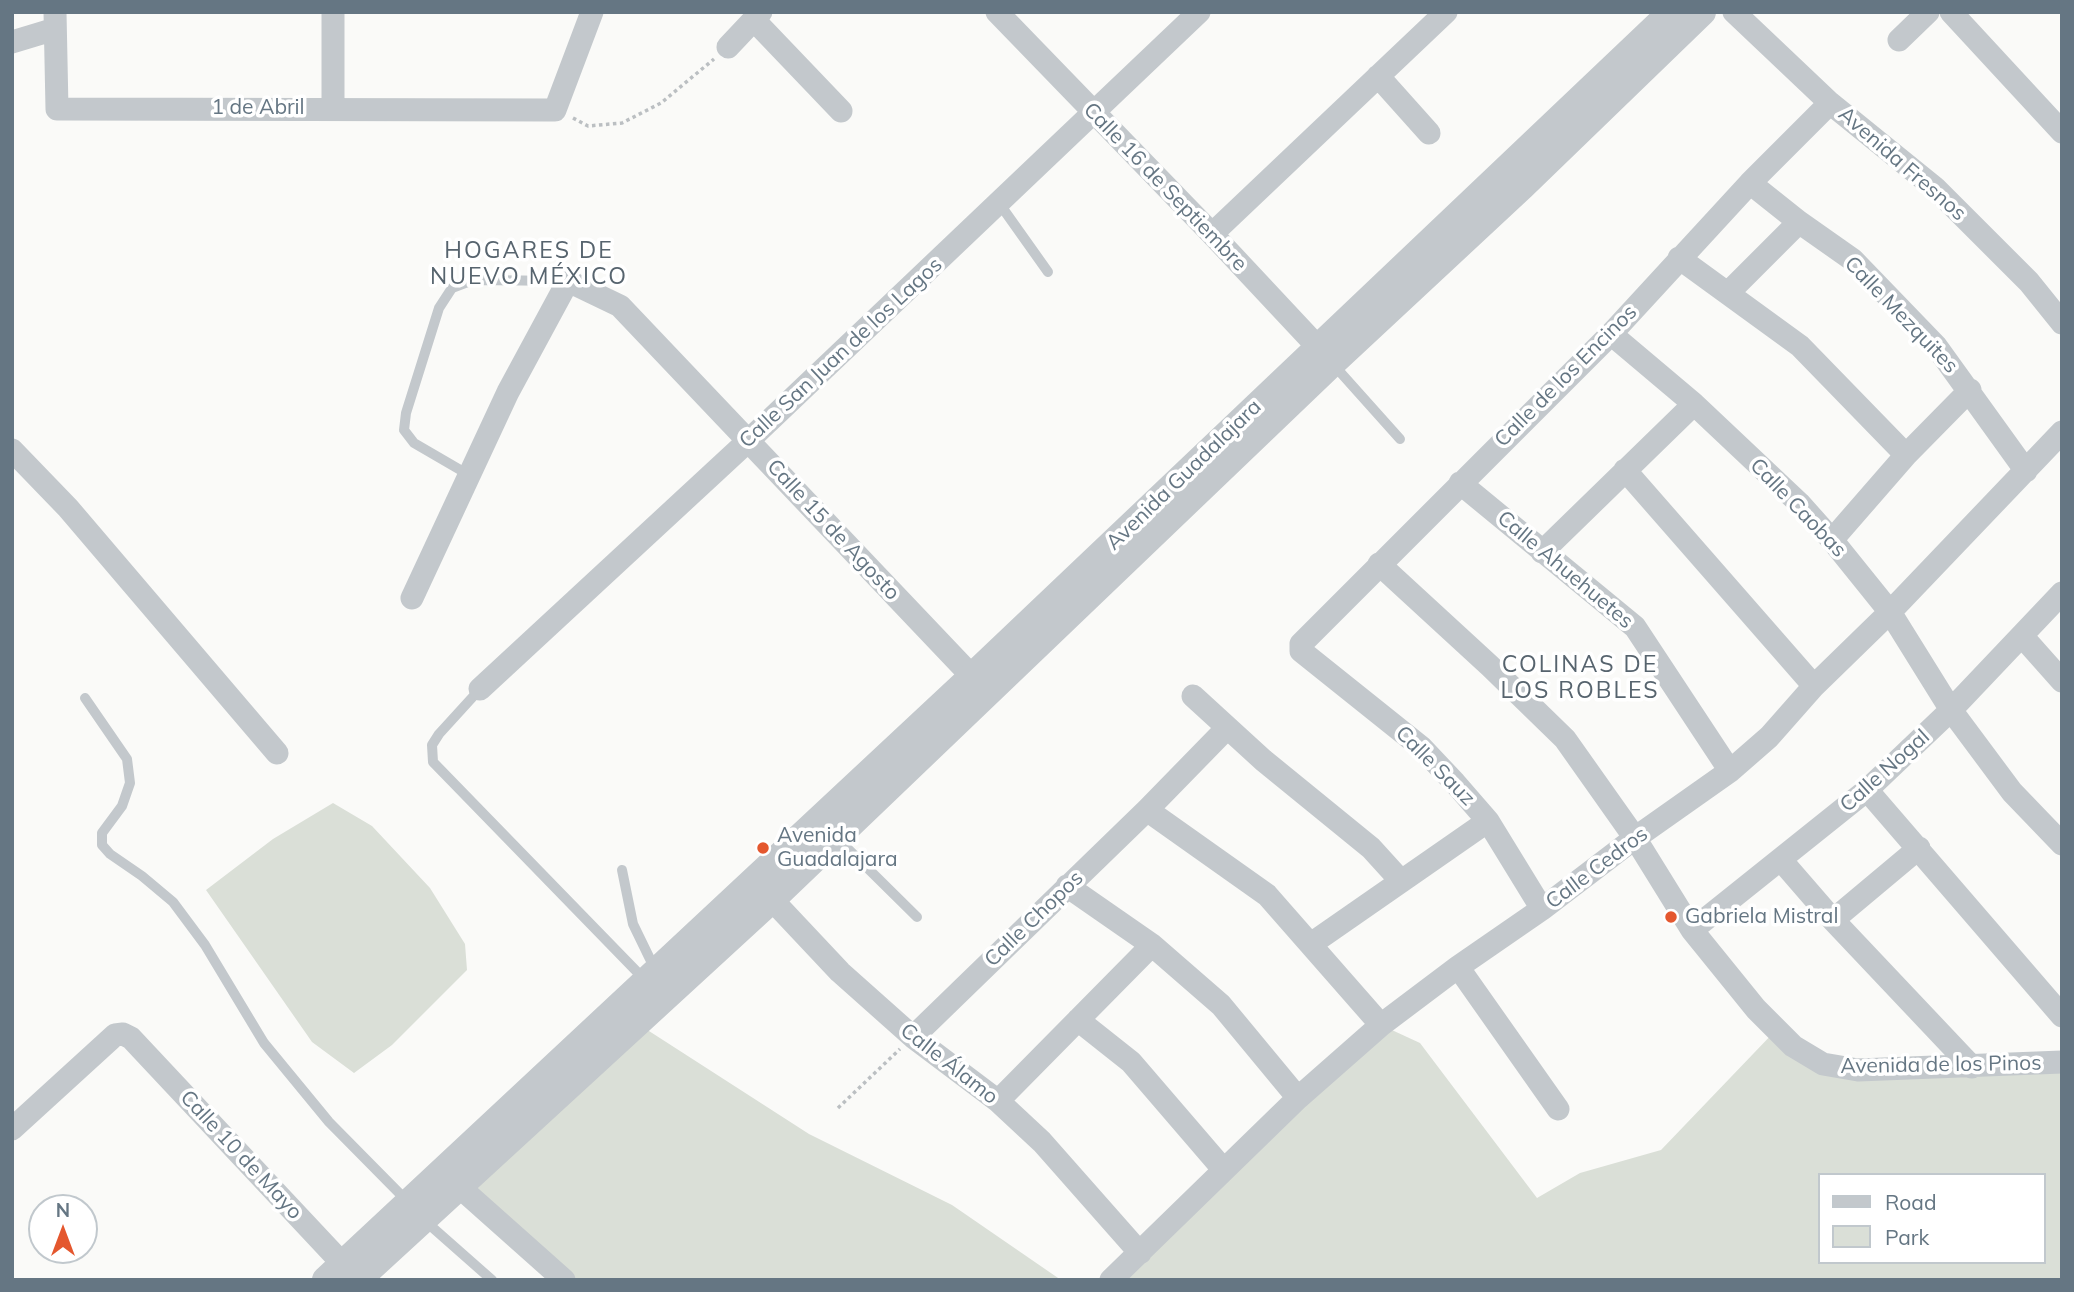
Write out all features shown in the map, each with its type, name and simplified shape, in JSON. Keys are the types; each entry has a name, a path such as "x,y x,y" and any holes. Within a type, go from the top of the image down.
{"street":[{"path":"332,107 333,12"},
{"name":"1 de Abril","path":"55,21 57,109 332,107 555,110 592,12"},
{"name":"Calle 16 de Septiembre","path":"997,12 1212,234 1325,356"},
{"name":"Calle San Juan de los Lagos","path":"480,689 748,441 1199,12"},
{"path":"1212,234 1446,12"},
{"name":"Avenida Guadalajara","path":"346,1275 450,1180 635,1022 763,890 1325,356 1672,12"},
{"name":"Avenida Guadalajara","path":"1325,356 1522,186 1702,12"},
{"name":"Avenida Fresnos","path":"1734,12 1830,103 1936,188 2029,282 2062,323"},
{"path":"1899,40 1928,12"},
{"path":"1951,12 2062,132"},
{"path":"728,47 757,16 841,111"},
{"path":"12,42 55,21"},
{"path":"1378,76 1429,132"},
{"name":"Calle de los Encinos","path":"1300,648 1379,564 1611,334 1750,183 1830,103"},
{"name":"Calle Mezquites","path":"1750,183 1853,260 1936,346 2026,471"},
{"path":"1728,293 1799,222"},
{"path":"1679,258 1800,346 1906,455"},
{"path":"412,598 508,392 568,281"},
{"name":"Calle 15 de Agosto","path":"568,281 620,306 980,685"},
{"name":"Calle Caobas","path":"1611,334 1693,404 1799,503 1832,540 1890,612 1951,710 2012,792 2062,844"},
{"path":"1832,540 1906,455 1970,390"},
{"path":"1542,552 1693,404"},
{"name":"Calle Cedros","path":"1111,1280 1298,1098 1381,1025 1730,771 1769,737 1814,686 1890,612 2062,432"},
{"path":"12,450 68,508 276,753"},
{"path":"1625,470 1814,686"},
{"name":"Calle Ahuehuetes","path":"1461,482 1635,627 1730,771"},
{"name":"Avenida de los Pinos","path":"1379,564 1553,726 1575,751 1635,838 1692,930 1776,1030 1793,1046 1823,1064 1858,1070 2062,1062"},
{"name":"Calle Nogal","path":"1692,930 1867,790 1951,710 2062,593"},
{"path":"2022,636 2062,681"},
{"name":"Calle Sauz","path":"1300,648 1422,747 1488,821 1542,909"},
{"path":"1193,696 1227,728 1371,848 1401,881"},
{"name":"Calle Chopos","path":"913,1037 1147,810 1227,728"},
{"path":"1867,790 2062,1016"},
{"path":"1147,810 1267,895 1381,1025"},
{"path":"1311,944 1488,821"},
{"path":"1833,920 1919,848"},
{"path":"1781,860 1833,920 1972,1067"},
{"path":"1067,886 1152,945 1221,1005 1298,1098"},
{"name":"Avenida Guadalajara","path":"450,1180 654,976 763,890"},
{"name":"Calle Álamo","path":"763,890 840,972 913,1037 998,1101 1061,1162 1140,1253"},
{"path":"998,1101 1152,945"},
{"path":"1458,967 1558,1109"},
{"path":"1078,1020 1131,1062 1223,1169"},
{"name":"Calle 10 de Mayo","path":"12,1129 115,1035 123,1034 131,1038 346,1275"},
{"path":"450,1180 564,1280"}],"lane":[{"path":"999,203 1048,272"},
{"path":"469,475 414,443 404,430 406,413 439,308 452,288 473,280 568,281"},
{"path":"1325,356 1400,439"},
{"path":"480,689 439,734 432,745 433,762 654,976"},
{"path":"85,698 127,759 130,783 122,806 102,833 102,845 173,902 205,945 264,1043 329,1122 416,1210 492,1280"},
{"path":"827,828 917,917"},
{"path":"622,870 634,924 650,959 654,976"}],"path":[{"path":"588,126 622,123 661,103 728,47"},
{"path":"838,1108 913,1037"}],"green space":[{"path":"333,803 372,826 430,888 465,944 467,970 392,1045 354,1073 312,1042 206,890 273,839"},
{"path":"635,1022 809,1134 952,1205 1061,1280 564,1280 458,1187"},
{"path":"1381,1025 1420,1043 1537,1198 1580,1173 1661,1150 1776,1030 1810,1058 2062,1062 2062,1280 1111,1280"}],"place":[{"name":"Avenida Guadalajara","path":"763,848"},
{"name":"Gabriela Mistral","path":"1671,917"}],"district":[{"name":"HOGARES DE NUEVO MÉXICO","path":"529,264"},
{"name":"COLINAS DE LOS ROBLES","path":"1580,678"}]}
